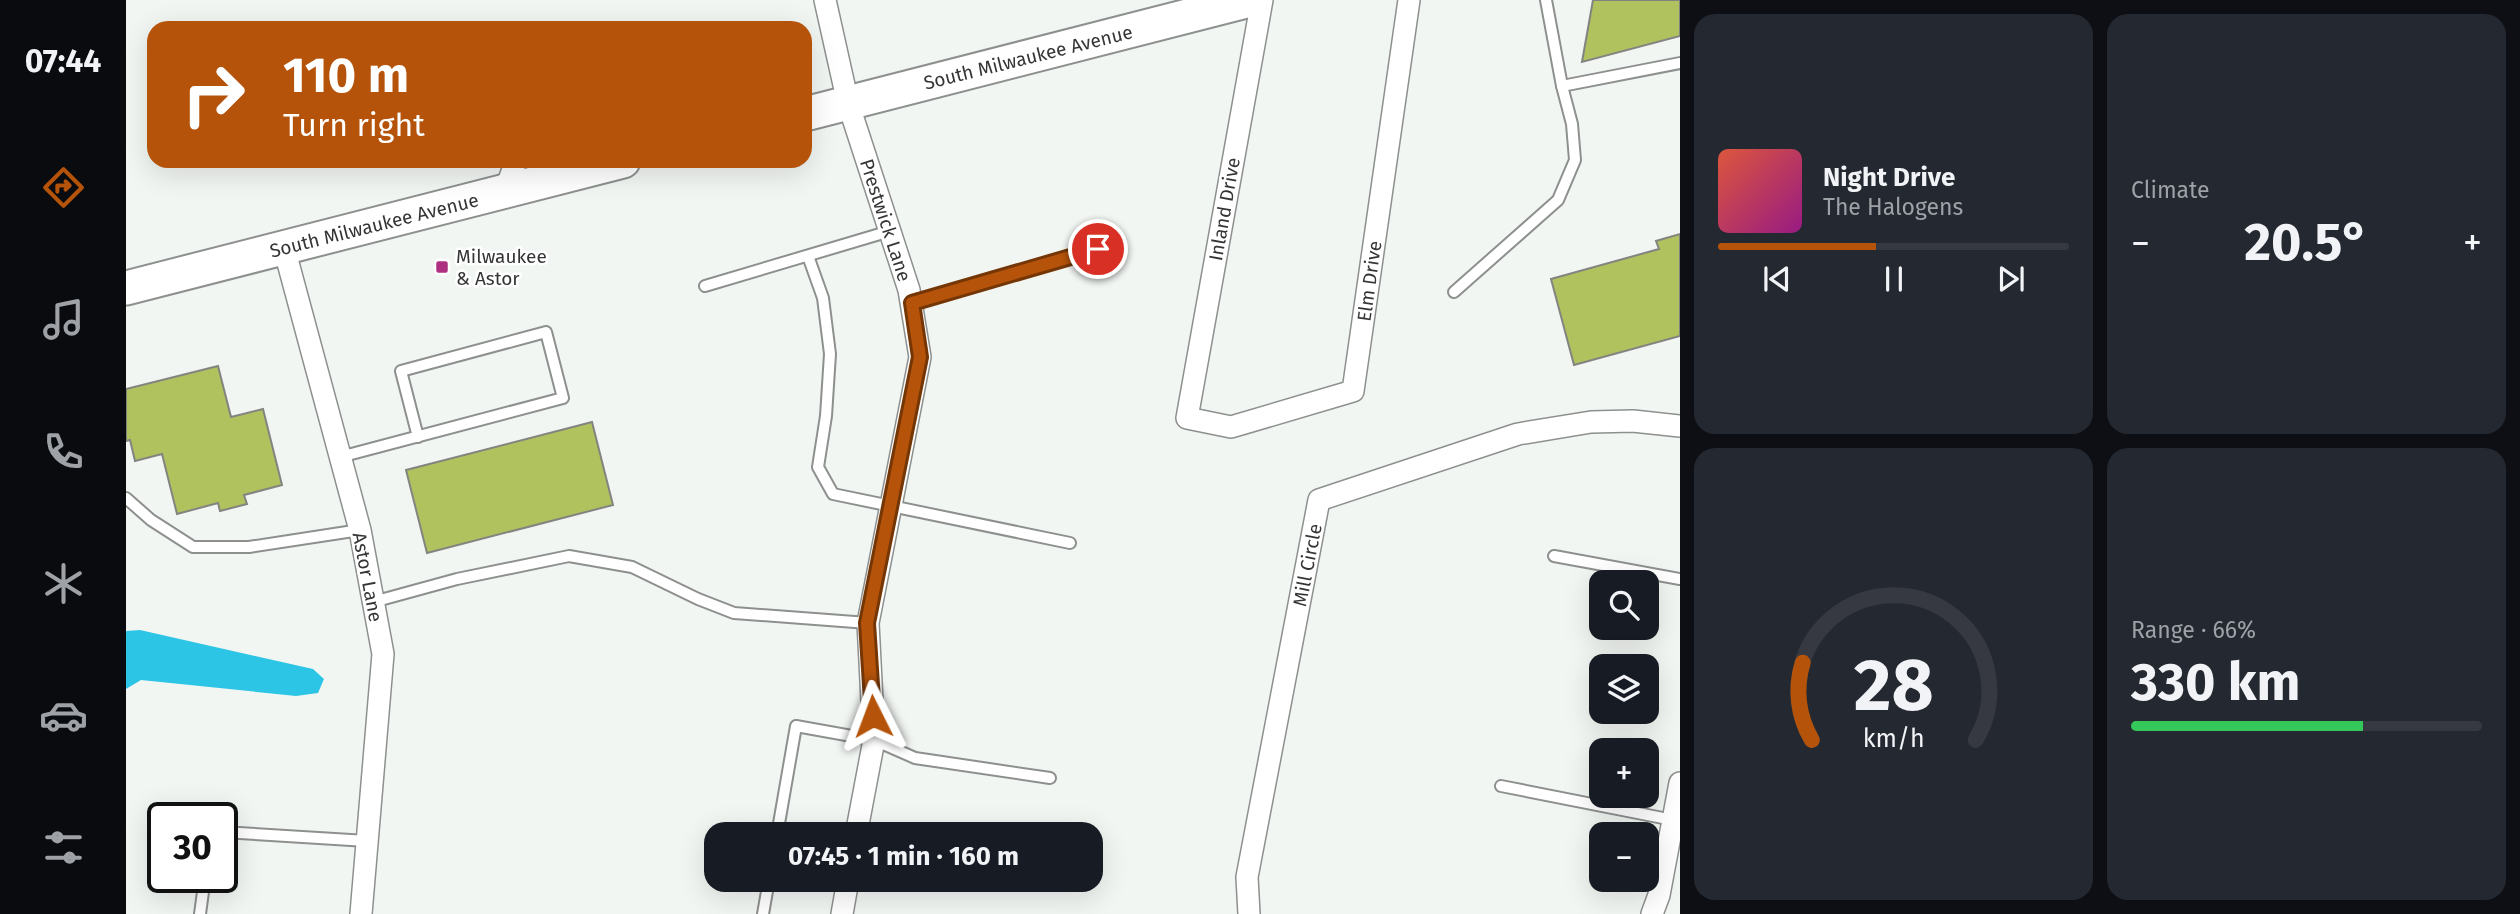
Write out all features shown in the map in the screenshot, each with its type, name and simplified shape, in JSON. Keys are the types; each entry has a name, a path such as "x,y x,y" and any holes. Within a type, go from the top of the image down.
{"main road":[{"name":"South Milwaukee Avenue","path":"812,112 1241,1"},
{"name":"South Milwaukee Avenue","path":"126,289 284,248 511,176 571,168"}],"street":[{"name":"Prestwick Lane","path":"825,0 848,103 909,290 920,357 867,623 874,740 858,822"},
{"name":"Elm Drive","path":"1187,418 1231,427 1353,391 1409,0"},
{"name":"Inland Drive","path":"1187,418 1241,1"},
{"name":"Astor Lane","path":"284,248 360,530 383,654 361,914"},
{"name":"Mill Circle","path":"1250,914 1247,877 1319,500 1518,434 1591,422 1633,421 1680,426"},
{"path":"1652,914 1659,895 1680,783"},
{"path":"842,914 846,892"}],"lane":[{"path":"1454,292 1558,200 1575,160 1572,124 1546,0"},
{"path":"1562,86 1680,63"},
{"path":"705,286 890,231"},
{"path":"912,303 1098,249"},
{"path":"808,256 823,298 830,354 826,416 818,467 833,494 1070,543"},
{"path":"340,457 418,437 563,398 545,332 401,371 418,437"},
{"path":"126,498 151,520 193,547 248,547 360,530"},
{"path":"373,602 457,579 569,556 632,567 698,599 734,612 867,623"},
{"path":"1554,556 1680,579"},
{"path":"779,822 796,726 874,740 915,758 1050,778"},
{"path":"1501,786 1673,820"},
{"path":"238,833 367,841"},
{"path":"763,914 767,892"},
{"path":"200,914 203,893"}],"water":[{"path":"140,630 313,669 324,679 318,693 296,696 141,680 126,689 126,631"}],"building":[{"path":"1593,0 1680,0 1680,36 1582,62"},
{"path":"1680,234 1680,336 1574,365 1551,279 1659,249 1656,241"},
{"path":"218,366 231,417 263,409 282,485 244,495 247,504 220,511 218,503 177,514 162,454 135,461 130,440 126,441 126,389"},
{"path":"592,422 613,505 427,553 406,470"}],"place":[{"name":"Milwaukee & Astor","path":"442,267"}],"route":[{"path":"873,716 867,623 920,357 912,303 1098,249"}]}
